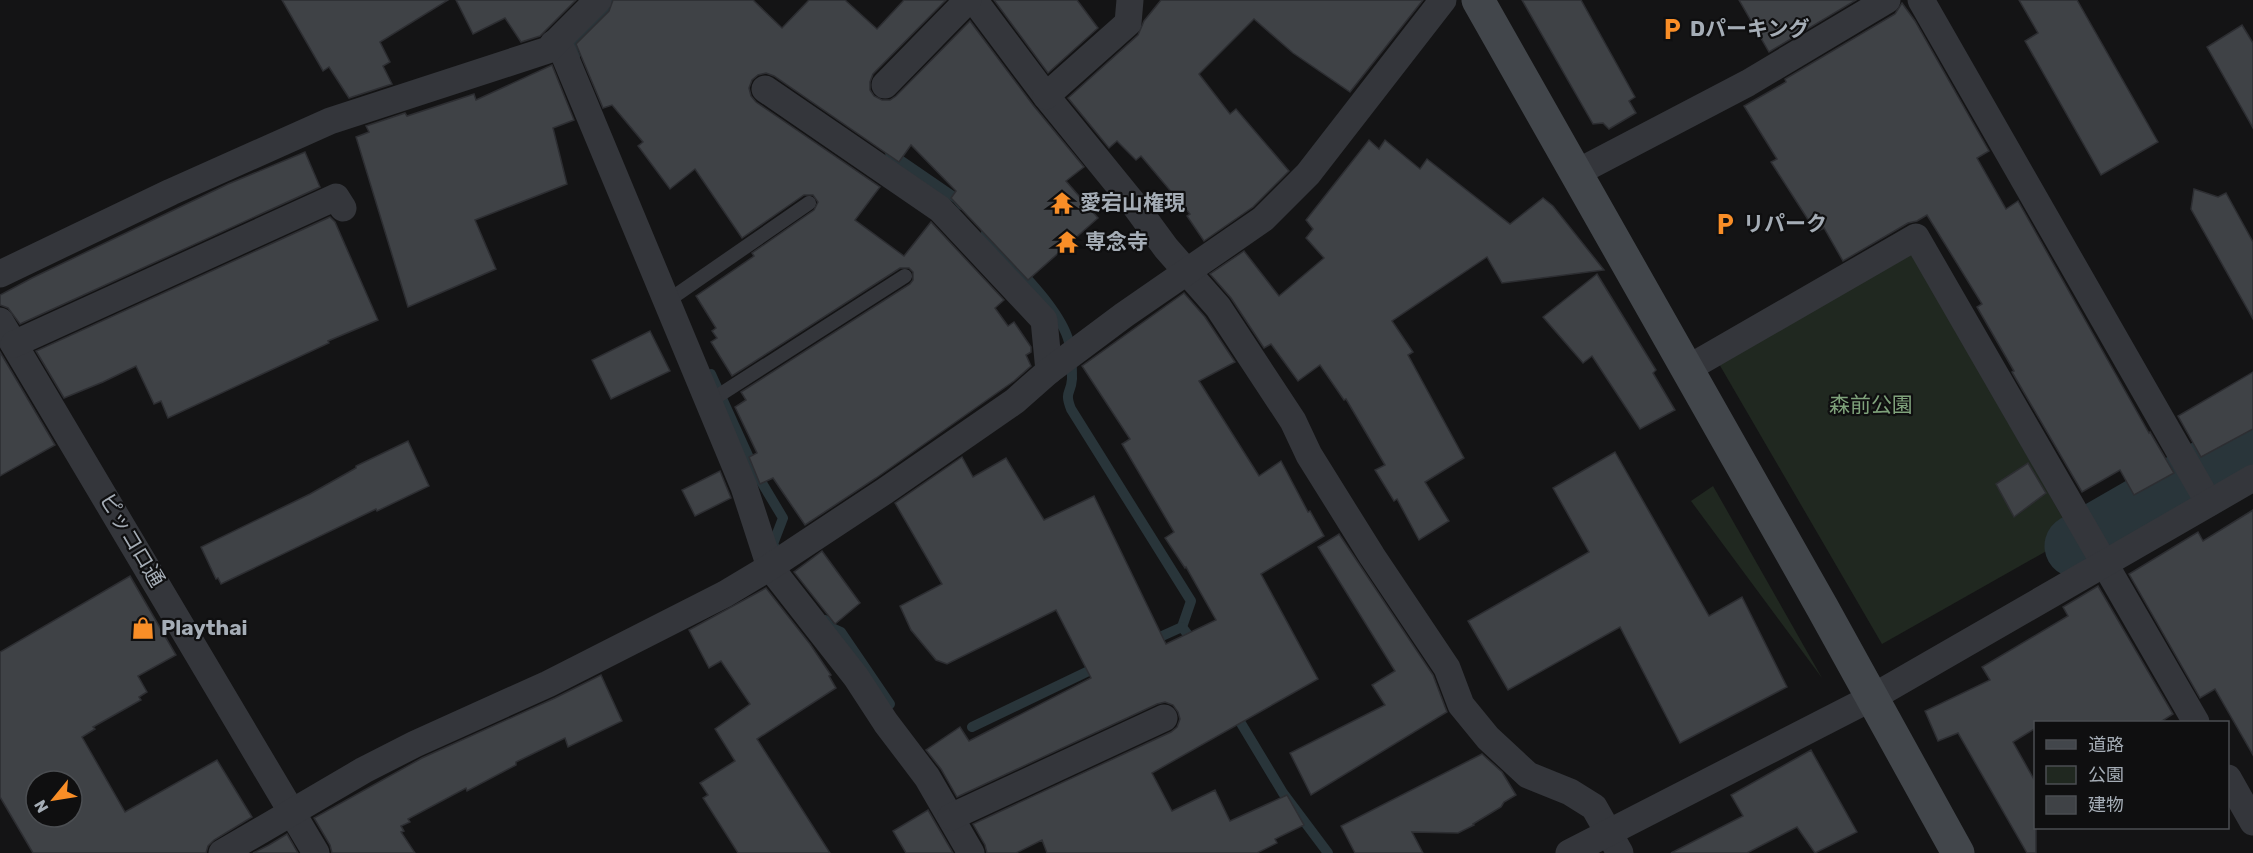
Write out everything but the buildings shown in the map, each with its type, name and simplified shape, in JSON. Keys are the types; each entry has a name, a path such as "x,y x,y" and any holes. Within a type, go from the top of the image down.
{"street":[{"path":"0,274 171,192 330,121 535,56 548,50 598,0"},
{"path":"885,84 968,0"},
{"path":"974,0 1046,96 1166,248 1218,307 1293,421 1309,455 1372,556 1447,668 1461,705 1488,738 1528,775 1570,792 1594,807 1614,843"},
{"path":"1046,96 1128,23 1130,0"},
{"path":"222,853 364,770 415,744 558,679 725,594 885,491 1006,407 1049,371 1124,315 1263,219 1285,199 1308,174 1443,0"},
{"path":"1478,0 1873,697 1958,853"},
{"path":"1576,173 1748,83 1887,0"},
{"path":"1921,0 2209,503"},
{"path":"554,44 563,52 716,397 770,567 856,677 886,723 927,777 971,853"},
{"path":"765,89 940,209 1011,282 1044,320 1049,371"},
{"path":"14,345 336,197 343,208"},
{"path":"1687,369 1916,237 2195,721"},
{"name":"ピッコロ通","path":"0,321 316,853"},
{"path":"1569,853 1614,843 2253,478"},
{"path":"951,818 1164,717"},
{"path":"2229,780 2253,822"}],"lane":[{"path":"673,297 809,203"},
{"path":"716,397 906,276"}],"green space":[{"name":"森前公園","path":"1909,249 2073,536 1882,644 1715,357"},
{"path":"1713,486 1822,678 1691,501"}],"waterway":[{"path":"575,56 572,49 614,0"},
{"path":"890,153 957,199 962,205"},
{"path":"986,233 1045,299 1064,328 1071,355 1072,379 1068,396 1071,409 1191,601 1182,627"},
{"path":"711,374 756,473 783,518 773,544 777,551"},
{"path":"2076,546 2253,444"},
{"path":"825,620 830,627 841,632 890,704"},
{"path":"1151,641 1182,627 1196,645"},
{"path":"972,727 1099,666"},
{"path":"1233,710 1283,793 1328,853"}],"place":[{"name":"Dパーキング","path":"1672,29"},
{"name":"愛宕山権現","path":"1062,203"},
{"name":"リパーク","path":"1725,224"},
{"name":"専念寺","path":"1067,242"},
{"name":"Playthai","path":"143,628"}]}
